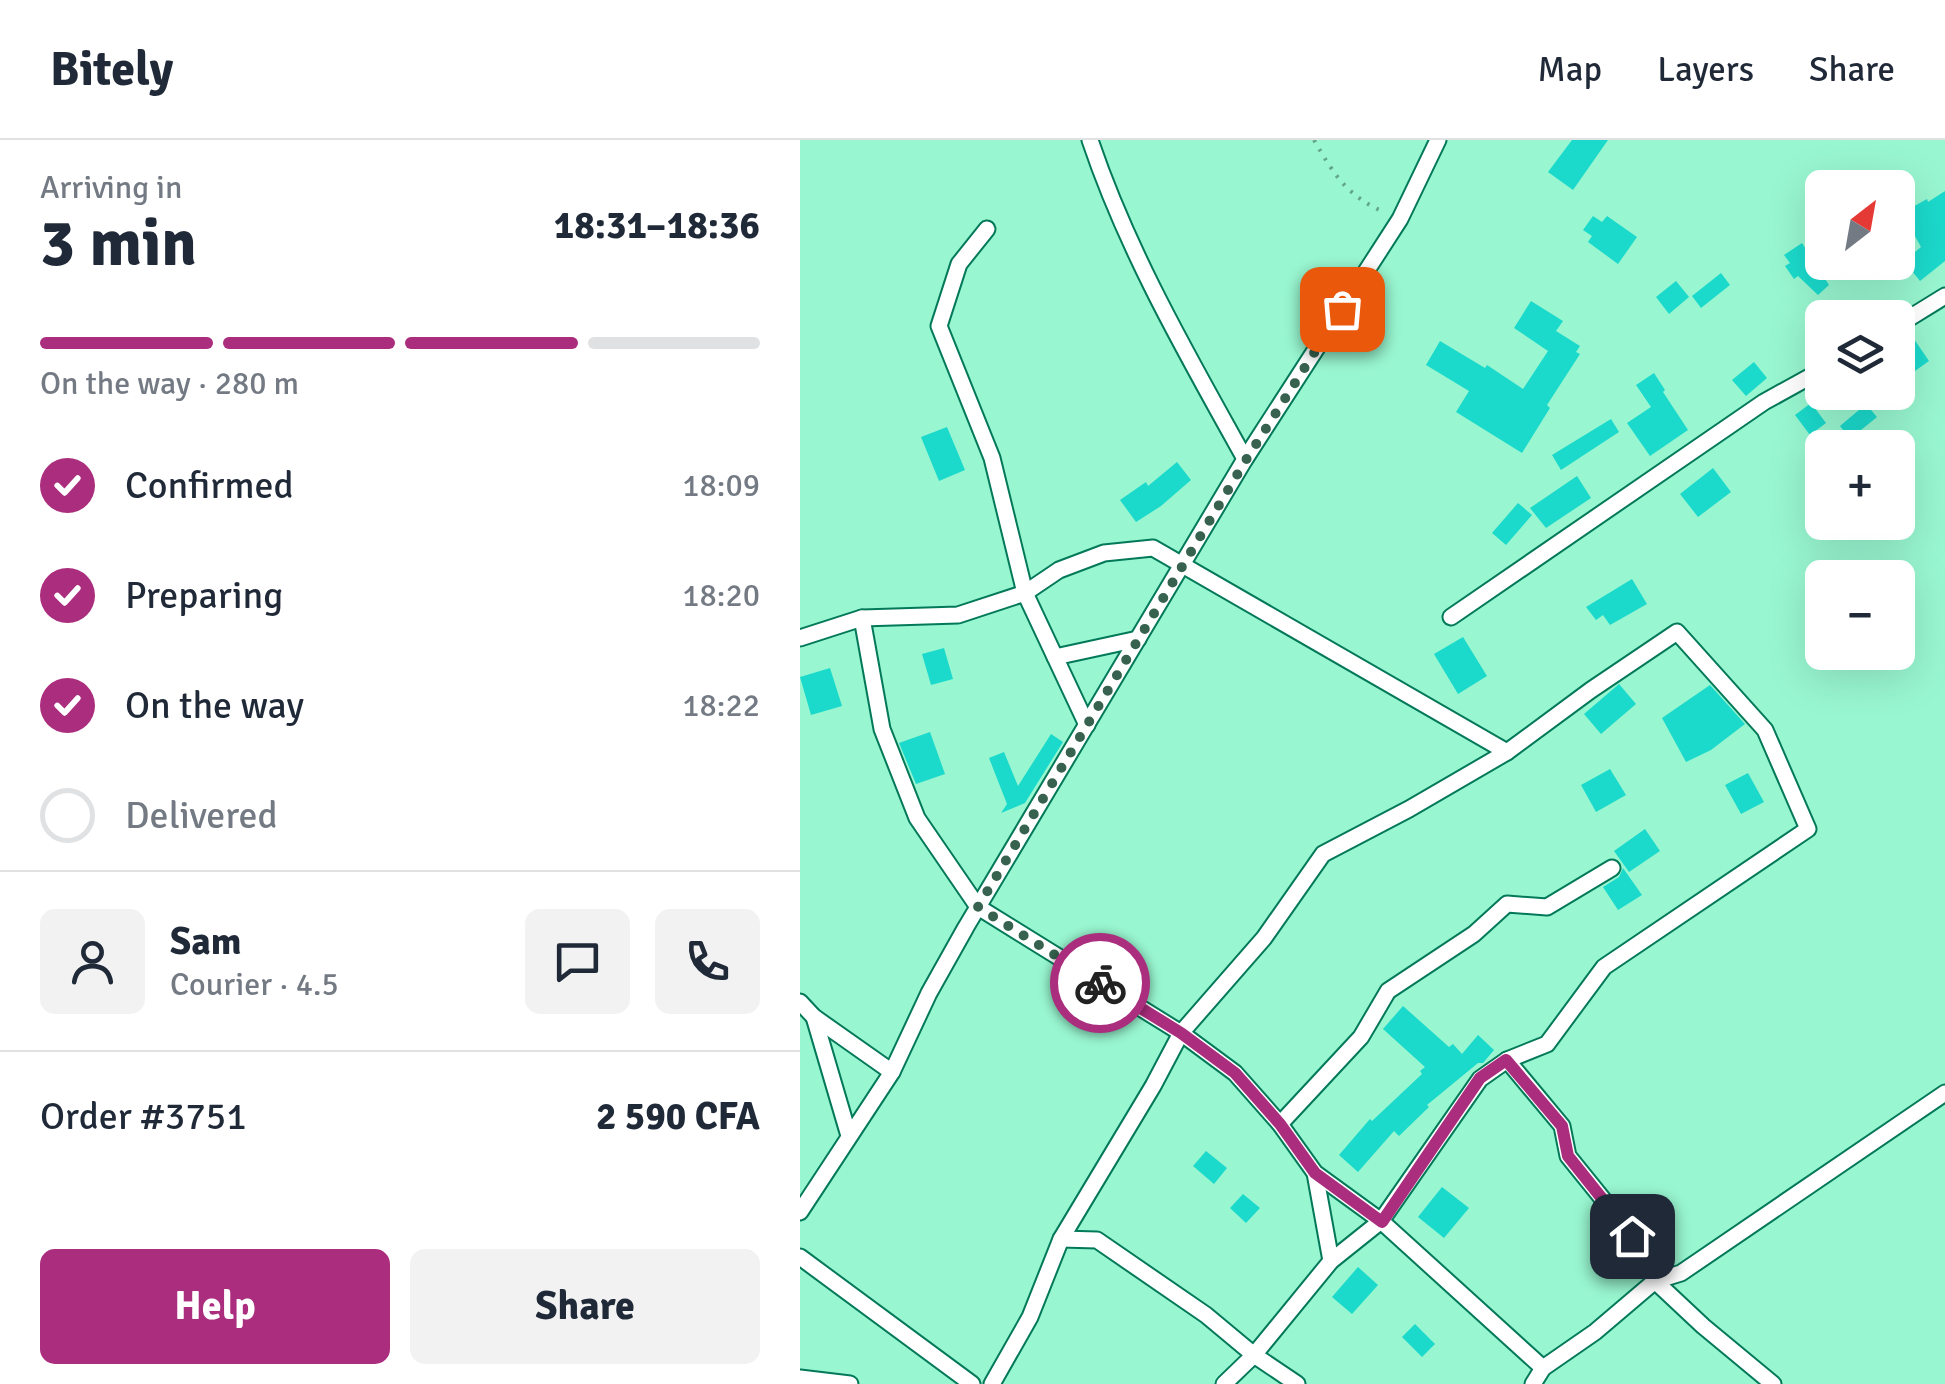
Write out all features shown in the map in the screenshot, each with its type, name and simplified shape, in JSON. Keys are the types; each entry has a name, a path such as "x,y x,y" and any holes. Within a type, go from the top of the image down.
{"street":[{"path":"1090,140 1105,185 1168,322 1246,460"},
{"path":"800,1212 892,1072 929,993 978,907 1246,460 1400,218 1438,140"},
{"path":"988,229 959,264 939,326 992,458 1026,593 1086,725"},
{"path":"1915,315 1945,296"},
{"path":"1450,618 1764,402 1805,379"},
{"path":"800,638 862,618 958,615 1026,593 1058,570 1104,553 1154,548 1507,752"},
{"path":"862,618 882,730 917,818 978,907 1181,1033 1235,1073 1280,1124 1315,1173 1382,1222 1543,1368"},
{"path":"992,1384 1030,1317 1061,1239 1181,1033 1264,938 1324,854 1507,752 1677,632 1764,730 1808,829 1604,967 1547,1044 1506,1060 1480,1078 1382,1222 1332,1261 1254,1355 1224,1384"},
{"path":"1055,657 1138,638"},
{"path":"1280,1124 1361,1038 1388,991 1474,934 1507,904 1547,907 1612,868"},
{"path":"800,1002 814,1017 892,1072"},
{"path":"814,1017 848,1136"},
{"path":"1506,1060 1562,1126 1568,1156 1652,1260 1655,1281 1773,1384"},
{"path":"1533,1384 1543,1368 1595,1332 1655,1281 1681,1273 1945,1093"},
{"path":"1315,1173 1332,1261"},
{"path":"1061,1239 1097,1240 1297,1384"},
{"path":"800,1257 972,1384"},
{"path":"800,1378 850,1384"}],"path":[{"path":"1314,140 1334,174 1365,204 1400,218"}],"building":[{"path":"1572,140 1608,140 1573,190 1548,172"},
{"path":"1945,191 1945,261 1920,281 1915,275 1915,252 1921,247 1915,236 1915,206 1927,199 1928,202"},
{"path":"1593,216 1602,222 1607,216 1637,237 1618,264 1588,242 1592,236 1583,230"},
{"path":"1802,243 1805,280 1826,280 1829,285 1818,295 1798,276 1794,279 1785,266 1790,263 1784,255"},
{"path":"1721,273 1730,285 1701,308 1692,296"},
{"path":"1676,281 1689,297 1669,314 1656,297"},
{"path":"1531,301 1563,321 1556,331 1580,346 1576,352 1580,354 1522,453 1456,412 1469,391 1426,365 1440,341 1523,389 1548,351 1514,328"},
{"path":"1915,340 1929,361 1915,371"},
{"path":"1754,362 1767,378 1746,396 1732,380"},
{"path":"1654,373 1688,430 1650,456 1627,423 1651,407 1636,385"},
{"path":"1805,408 1816,410 1826,423 1817,430 1806,430 1795,415"},
{"path":"1859,410 1871,410 1877,417 1861,430 1843,430 1840,426"},
{"path":"1611,419 1619,432 1561,470 1552,455"},
{"path":"947,427 965,470 939,481 921,437"},
{"path":"1177,462 1191,480 1136,522 1120,500 1146,482 1148,486"},
{"path":"1713,468 1731,492 1698,517 1680,494"},
{"path":"1577,476 1591,498 1546,528 1530,508"},
{"path":"1518,503 1532,515 1506,545 1492,533"},
{"path":"1632,579 1647,604 1610,625 1603,615 1596,620 1586,607"},
{"path":"1463,637 1487,676 1458,694 1434,654"},
{"path":"944,648 953,679 931,685 922,654"},
{"path":"830,668 842,706 811,715 800,677"},
{"path":"1619,684 1636,704 1601,734 1584,714"},
{"path":"1710,685 1745,724 1711,750 1686,762 1662,718"},
{"path":"930,732 945,774 916,784 899,743"},
{"path":"1051,734 1063,742 1025,803 1001,813 1007,804 989,758 1004,752 1018,786"},
{"path":"1610,769 1626,795 1596,812 1581,785"},
{"path":"1748,773 1764,802 1741,814 1725,785"},
{"path":"1645,829 1660,851 1629,872 1614,851"},
{"path":"1623,868 1642,895 1618,910 1603,887 1619,877"},
{"path":"1403,1006 1462,1054 1478,1035 1494,1050 1483,1063 1427,1105 1399,1136 1394,1131 1358,1172 1339,1155 1425,1067 1383,1029"},
{"path":"1206,1151 1227,1168 1214,1184 1193,1166"},
{"path":"1442,1187 1469,1208 1444,1238 1418,1217"},
{"path":"1243,1194 1260,1208 1246,1223 1230,1208"},
{"path":"1358,1267 1378,1285 1352,1314 1332,1297"},
{"path":"1415,1324 1435,1344 1422,1357 1402,1337"}],"way so far":[{"path":"1100,983 978,907 1246,460 1342,309"}],"route":[{"path":"1100,983 1181,1033 1235,1073 1280,1124 1315,1173 1382,1222 1480,1078 1506,1060 1562,1126 1568,1156 1632,1236"}]}
